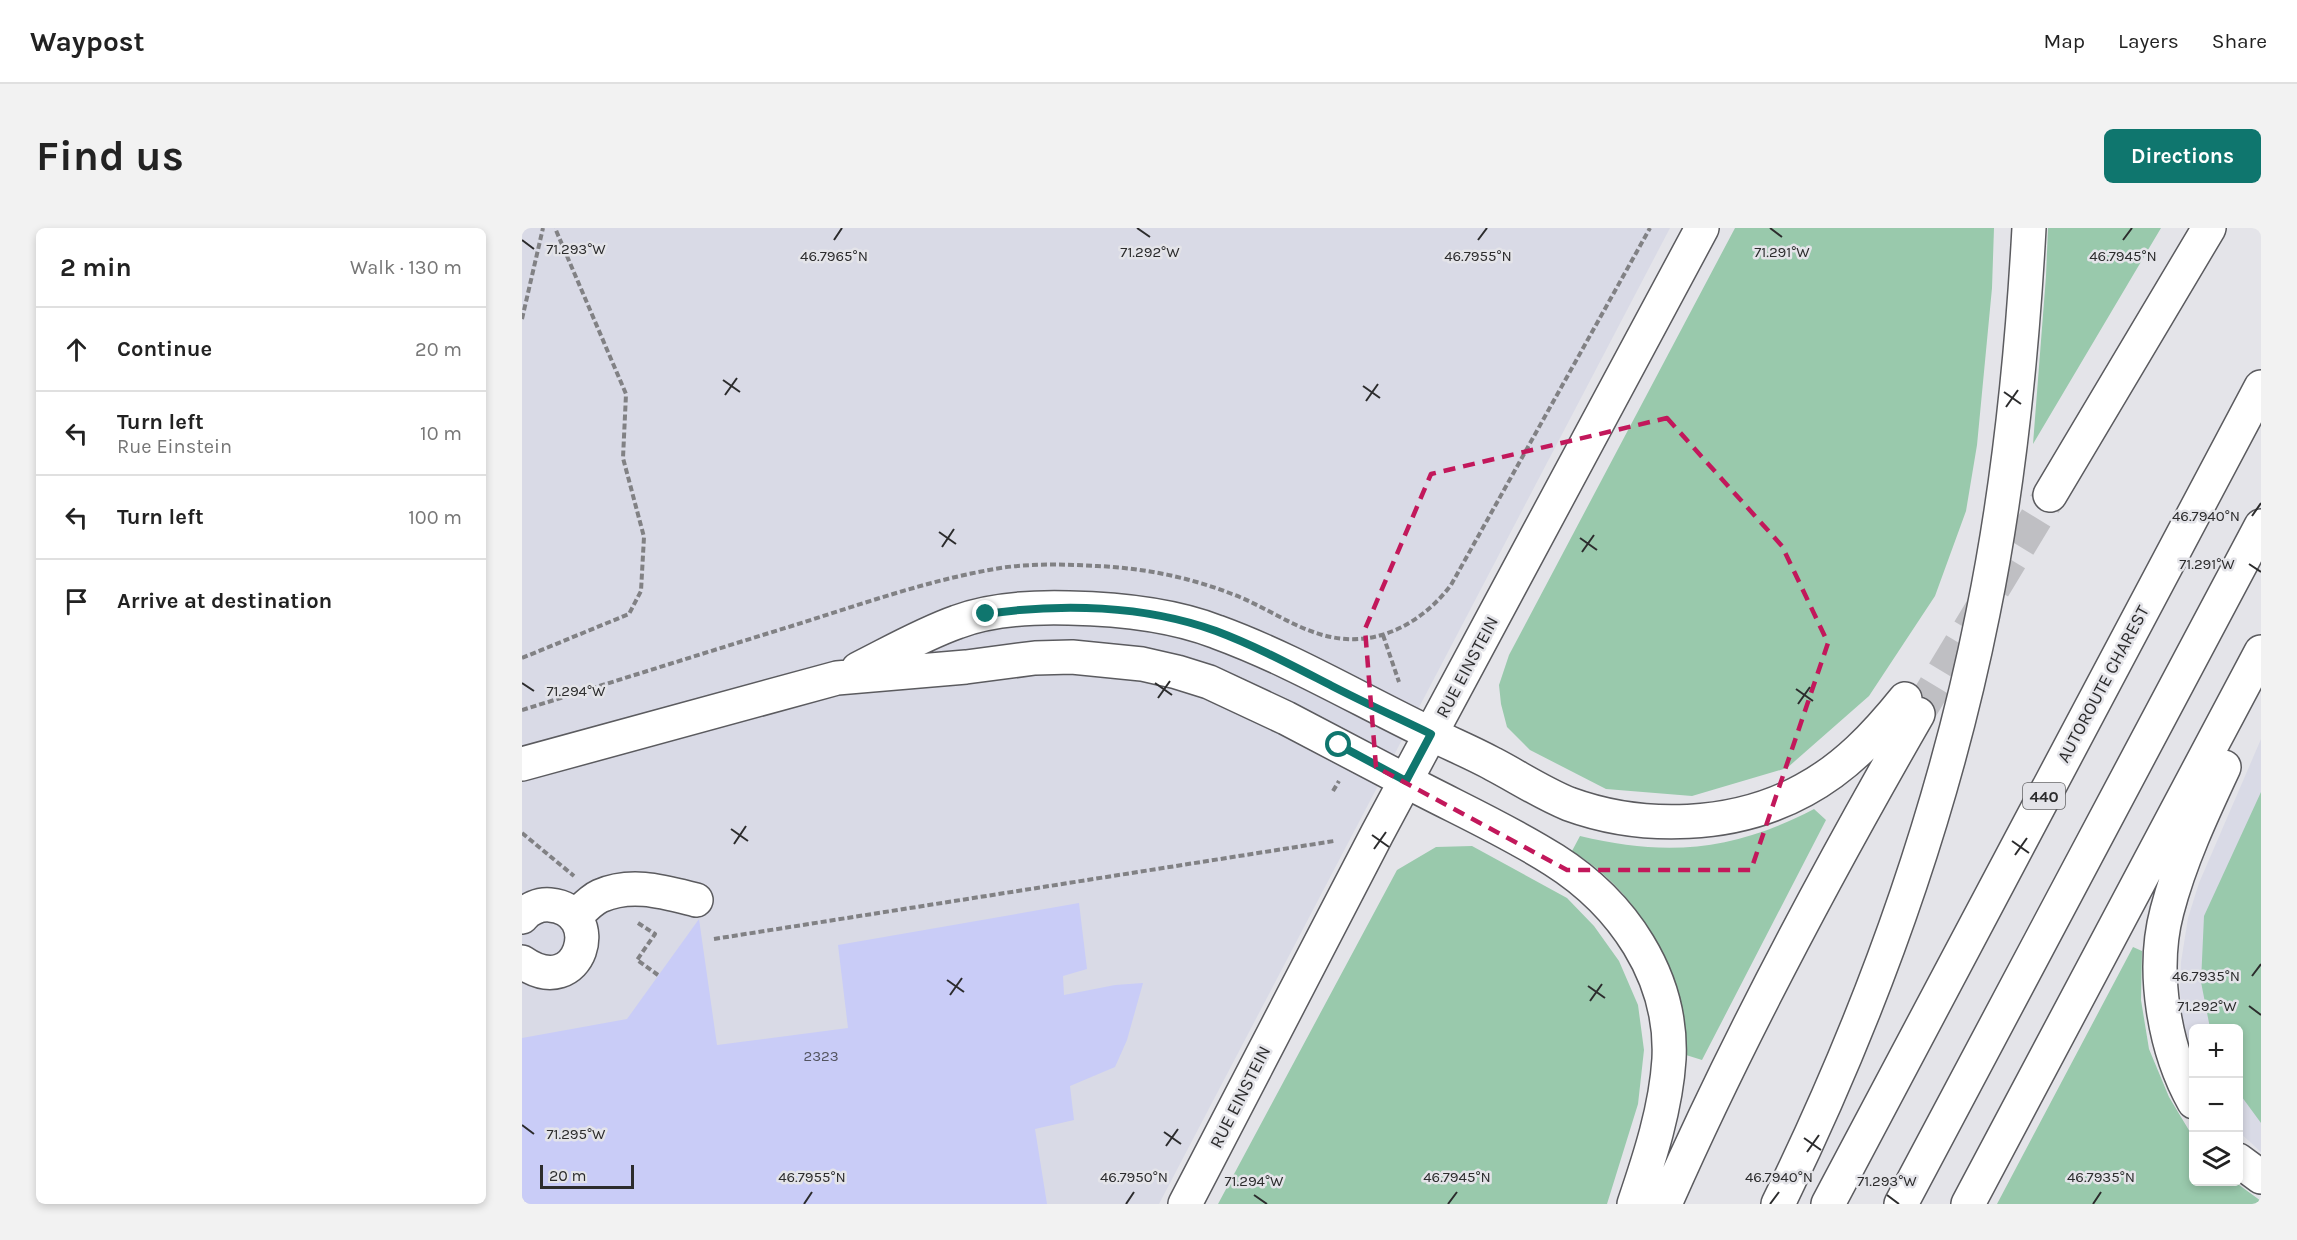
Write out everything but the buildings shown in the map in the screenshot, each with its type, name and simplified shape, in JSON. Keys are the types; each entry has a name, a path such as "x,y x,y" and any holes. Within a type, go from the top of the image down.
{"main road":[{"name":"RUE EINSTEIN","path":"1185,1204 1406,781 1702,228"},
{"path":"1778,1204 1828,1097 1898,920 1956,730 1983,613 2007,471 2025,305 2029,228"},
{"path":"2050,495 2209,228"},
{"name":"AUTOROUTE CHAREST","path":"1828,1204 2261,387"},
{"path":"1901,1204 2261,526"},
{"path":"522,764 837,678 957,621 986,614 1049,607 1152,615 1216,631 1294,667 1569,803 1627,818 1659,821 1700,819 1734,815 1773,804 1804,790 1832,772 1860,750 1884,726 1912,707 1735,1052 1665,1204"},
{"path":"1968,1204 2261,652"},
{"path":"837,678 966,667 1035,658 1072,657 1142,664 1177,672 1245,698 1531,846 1571,872 1606,901 1636,939 1648,960 1664,1005 1669,1058 1660,1117 1634,1204"},
{"path":"2189,1093 2175,1062 2163,1001 2162,941 2166,912 2191,840 2261,691"},
{"path":"575,917 598,897 631,888 659,891 696,900"},
{"path":"522,962 536,971 554,973 570,965 580,951 582,933 575,917 560,906 529,906"},
{"path":"2243,1164 2261,1177"}],"path":[{"path":"522,319 543,228"},
{"path":"522,658 628,614 641,591 644,537 623,458 626,394 555,228"},
{"path":"1400,682 1383,634 1414,622 1429,611 1451,585 1650,228"},
{"path":"714,939 1334,841"}],"highlighted area":[{"path":"1667,418 1782,546 1828,643 1751,870 1567,870 1376,767 1365,629 1431,474"}],"shaded area":[{"path":"522,228 1670,228 1159,1204 522,1204"},
{"path":"2261,739 2261,1152 2243,1136 2243,1024 2189,1024 2189,1041 2181,1014 2181,962 2188,918 2199,883"}],"green space":[{"path":"1735,228 1994,228 1992,288 1977,445 1966,511 1935,596 1869,696 1787,768 1692,796 1606,789 1530,750 1507,727 1499,685 1509,655"},
{"path":"2048,228 2161,228 2033,444 2046,276"},
{"path":"2261,792 2261,1123 2243,1098 2243,1024 2209,1024 2201,982 2204,916"},
{"path":"1814,809 1826,820 1702,1060 1686,1055 1675,994 1654,939 1620,890 1572,851 1580,836 1642,847 1671,848 1728,842 1785,823"},
{"path":"1472,846 1567,898 1594,926 1619,961 1638,1005 1644,1050 1638,1104 1607,1204 1218,1204 1397,870 1436,847"},
{"path":"2133,947 2142,951 2141,1000 2149,1049 2169,1097 2189,1130 2189,1186 2240,1186 2261,1201 2261,1204 1997,1204"}],"tunnel":[{"path":"1918,714 2050,495"}],"route":[{"path":"986,614 1049,607 1084,608 1152,615 1186,622 1216,631 1249,645 1431,734 1406,781 1339,745"}]}
